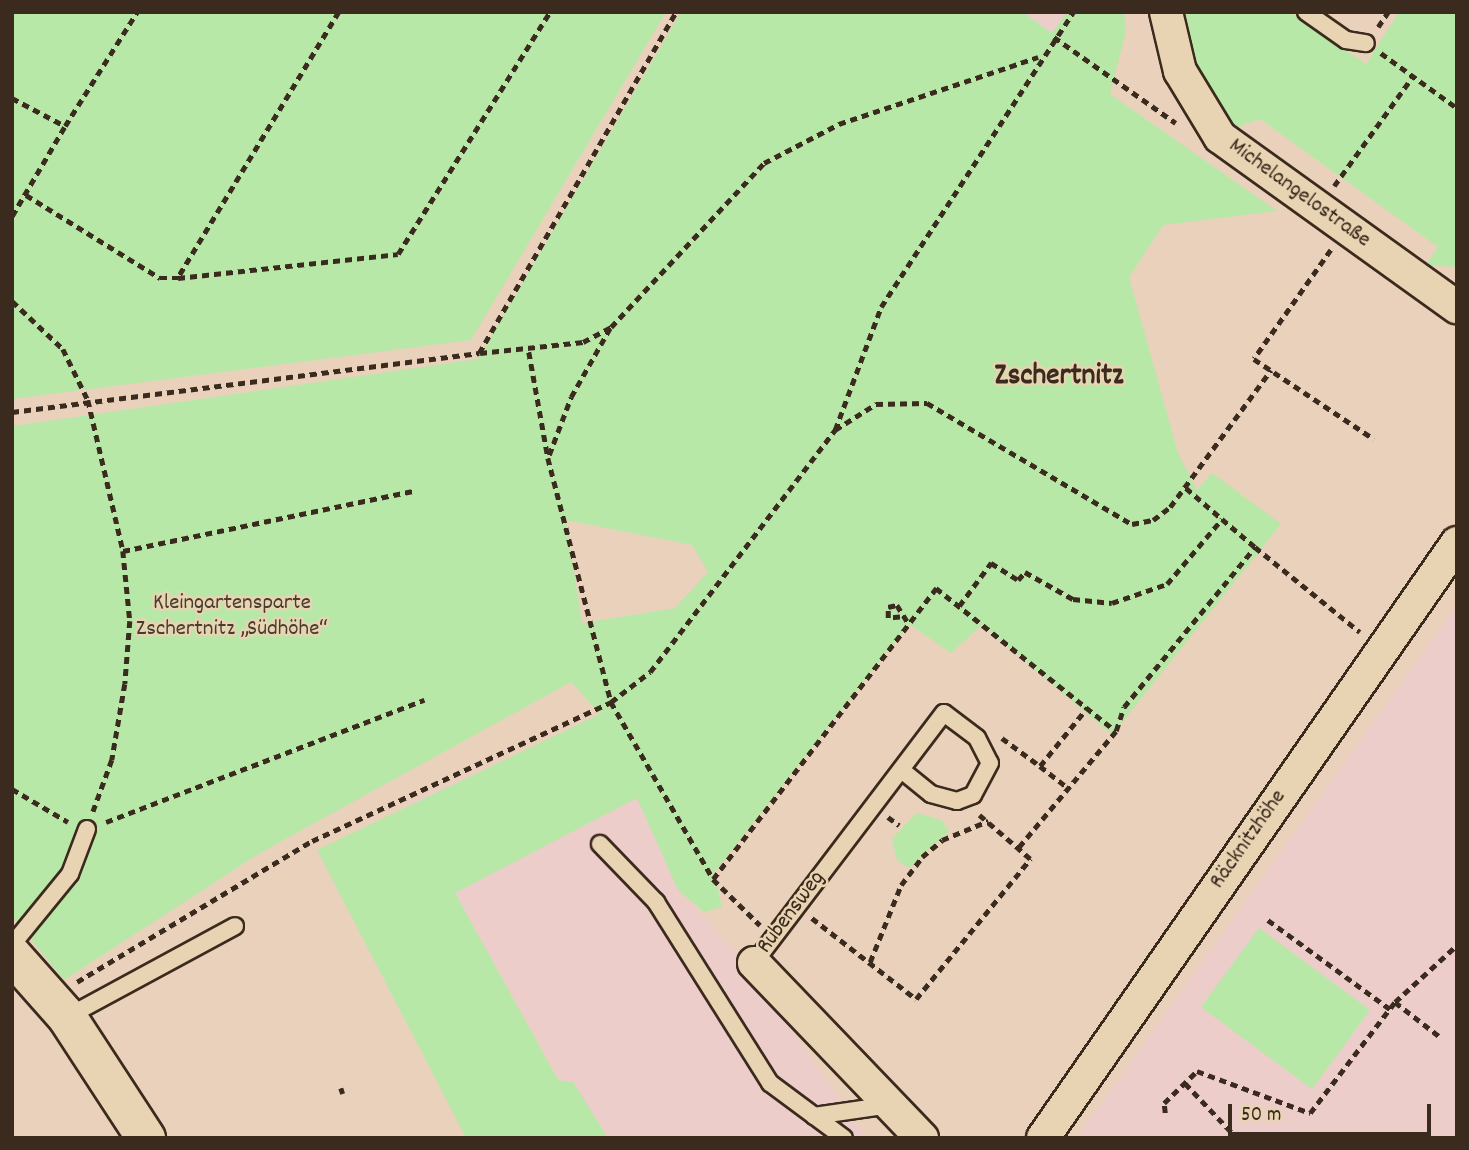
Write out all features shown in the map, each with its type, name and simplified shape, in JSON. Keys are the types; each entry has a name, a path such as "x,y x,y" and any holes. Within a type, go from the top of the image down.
{"street":[{"name":"Michelangelostraße","path":"1166,12 1180,71 1220,137 1457,307"},
{"name":"Räcknitzhöhe","path":"1043,1138 1457,543"},
{"path":"12,955 59,1007 146,1138"},
{"name":"Rubensweg","path":"754,963 922,1138"}],"lane":[{"path":"1306,12 1346,40 1366,43"},
{"name":"Rubensweg","path":"754,963 944,713 977,738 990,763 973,795 957,801"},
{"path":"901,770 931,794 957,801"},
{"path":"12,945 71,874 87,829"},
{"path":"600,844 656,902 770,1083 844,1138"},
{"path":"59,1007 235,926"},
{"path":"814,1116 890,1105"}],"path":[{"path":"12,216 137,12"},
{"path":"178,278 339,12"},
{"path":"26,195 160,278 398,254 550,12"},
{"path":"479,353 676,12"},
{"path":"59,1007 312,841 611,702 650,672 835,430 881,307 1038,57 1073,12"},
{"path":"1054,37 1182,127 1220,137"},
{"path":"1366,43 1457,108"},
{"path":"548,458 571,397 611,327 764,163 839,124 1038,57"},
{"path":"1332,190 1412,76"},
{"path":"12,98 65,126"},
{"path":"1346,229 1254,359 1374,439"},
{"path":"12,301 63,349 88,400 123,551 130,621 125,684 112,760 87,829"},
{"path":"12,412 88,400 479,353 529,352 583,342 611,327"},
{"path":"529,352 548,458 611,702 713,879 766,930"},
{"path":"835,430 876,404 927,403 1132,524 1153,520 1185,488 1271,370"},
{"path":"1185,488 1382,650"},
{"path":"123,551 414,491"},
{"path":"959,606 991,563 1018,580 1025,572 1083,602 1140,597 1178,574 1222,519"},
{"path":"1143,684 1255,547"},
{"path":"900,617 909,624"},
{"path":"12,789 51,816 87,829 424,700"},
{"path":"1019,847 1116,731"},
{"path":"1040,766 1068,788"},
{"path":"797,907 916,999 1030,859 989,821 957,801"},
{"path":"870,962 901,885 922,857 942,840 989,821"},
{"path":"1268,920 1390,1009"},
{"path":"1165,1113 1164,1103 1197,1071 1310,1113 1395,1002 1457,945"},
{"path":"1395,1002 1439,1036"},
{"path":"1185,1083 1237,1138"}],"shaded area":[{"path":"1022,12 1067,12 1052,33"},
{"path":"1457,605 1457,1138 1077,1138"},
{"path":"601,714 678,890 738,954 867,1138 515,1138 571,1100 405,805"}],"green space":[{"path":"12,12 666,12 471,340 12,399"},
{"name":"Kleingartensparte Zschertnitz „Südhöhe“","path":"681,12 1022,12 1052,33 1067,12 1124,12 1126,32 1110,94 1277,211 1163,225 1129,277 1178,453 1197,490 1212,473 1281,524 1112,735 982,625 951,653 909,624 714,873 722,907 704,912 678,890 637,798 455,893 558,1080 573,1082 608,1138 466,1138 317,850 600,714 571,682 260,853 64,980 12,916 12,426 478,359","holes":["566,520 692,545 708,572 675,608 582,623"]},
{"path":"1179,12 1290,12 1366,64 1399,12 1457,12 1457,267 1426,265 1438,247 1260,119 1234,128 1188,56"},
{"path":"916,813 941,820 949,831 909,868 897,860 892,839"},
{"path":"1259,928 1370,1010 1312,1089 1201,1007"}],"district":[{"name":"Zschertnitz","path":"1059,378"}]}
